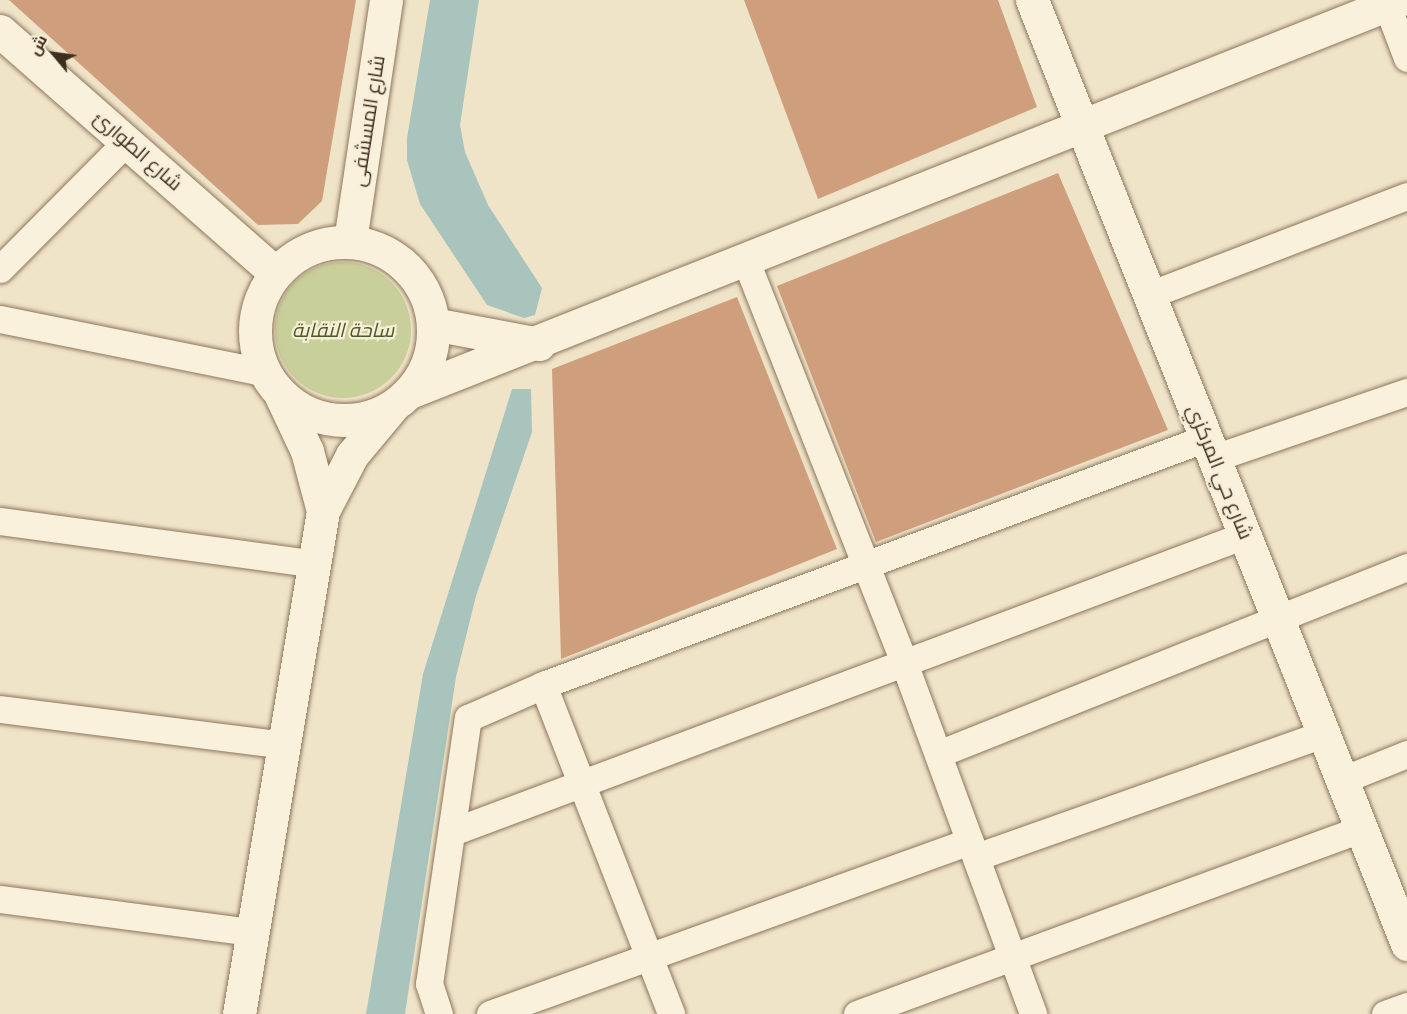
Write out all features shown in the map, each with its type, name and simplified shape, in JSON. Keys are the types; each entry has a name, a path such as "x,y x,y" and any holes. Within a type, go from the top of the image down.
{"street":[{"name":"شارع المسشفى","path":"350,241 386,0"},
{"name":"شارع حي المركزي","path":"1032,0 1361,829 1404,925"},
{"path":"0,319 272,384 305,413 334,421 365,419 401,400 1390,2 1407,58"},
{"name":"شارع الطوارئ","path":"0,30 275,273"},
{"path":"0,269 127,141"},
{"path":"1149,295 1407,196"},
{"path":"239,1014 312,563 323,511 352,455 401,400 427,364 433,324 416,277 390,255 350,241 296,255 275,273 255,321 272,384 307,451 323,511"},
{"path":"746,261 903,660 1033,1014"},
{"path":"433,324 539,344"},
{"path":"439,1014 429,984 468,718 543,685 865,565 1210,448 1407,392"},
{"path":"0,521 312,563"},
{"path":"452,832 580,781 903,660 1245,535"},
{"path":"938,754 1277,616 1407,567"},
{"path":"543,685 671,1014"},
{"path":"0,709 283,745"},
{"path":"490,1014 648,956 1324,734"},
{"path":"1342,780 1407,754"},
{"path":"857,1014 1013,960 1361,829"},
{"path":"0,899 252,932"},
{"path":"1385,1014 1407,1006"}],"green space":[{"name":"ساحة النقابة","path":"343,262 369,267 391,282 406,304 411,330 406,356 391,378 369,393 343,398 317,393 295,378 280,356 275,330 280,304 295,282 317,267"}],"water":[{"path":"430,0 479,0 460,125 465,152 488,205 542,288 535,315 524,318 487,305 420,204 407,160 407,138"},
{"path":"512,389 531,389 532,432 476,596 456,677 405,1014 366,1014 423,674"}],"building":[{"path":"9,0 356,0 322,201 298,224 258,225"},
{"path":"744,0 998,0 1037,107 818,199"},
{"path":"1058,173 1168,430 876,542 777,286"},
{"path":"737,297 837,549 561,659 552,369"}]}
